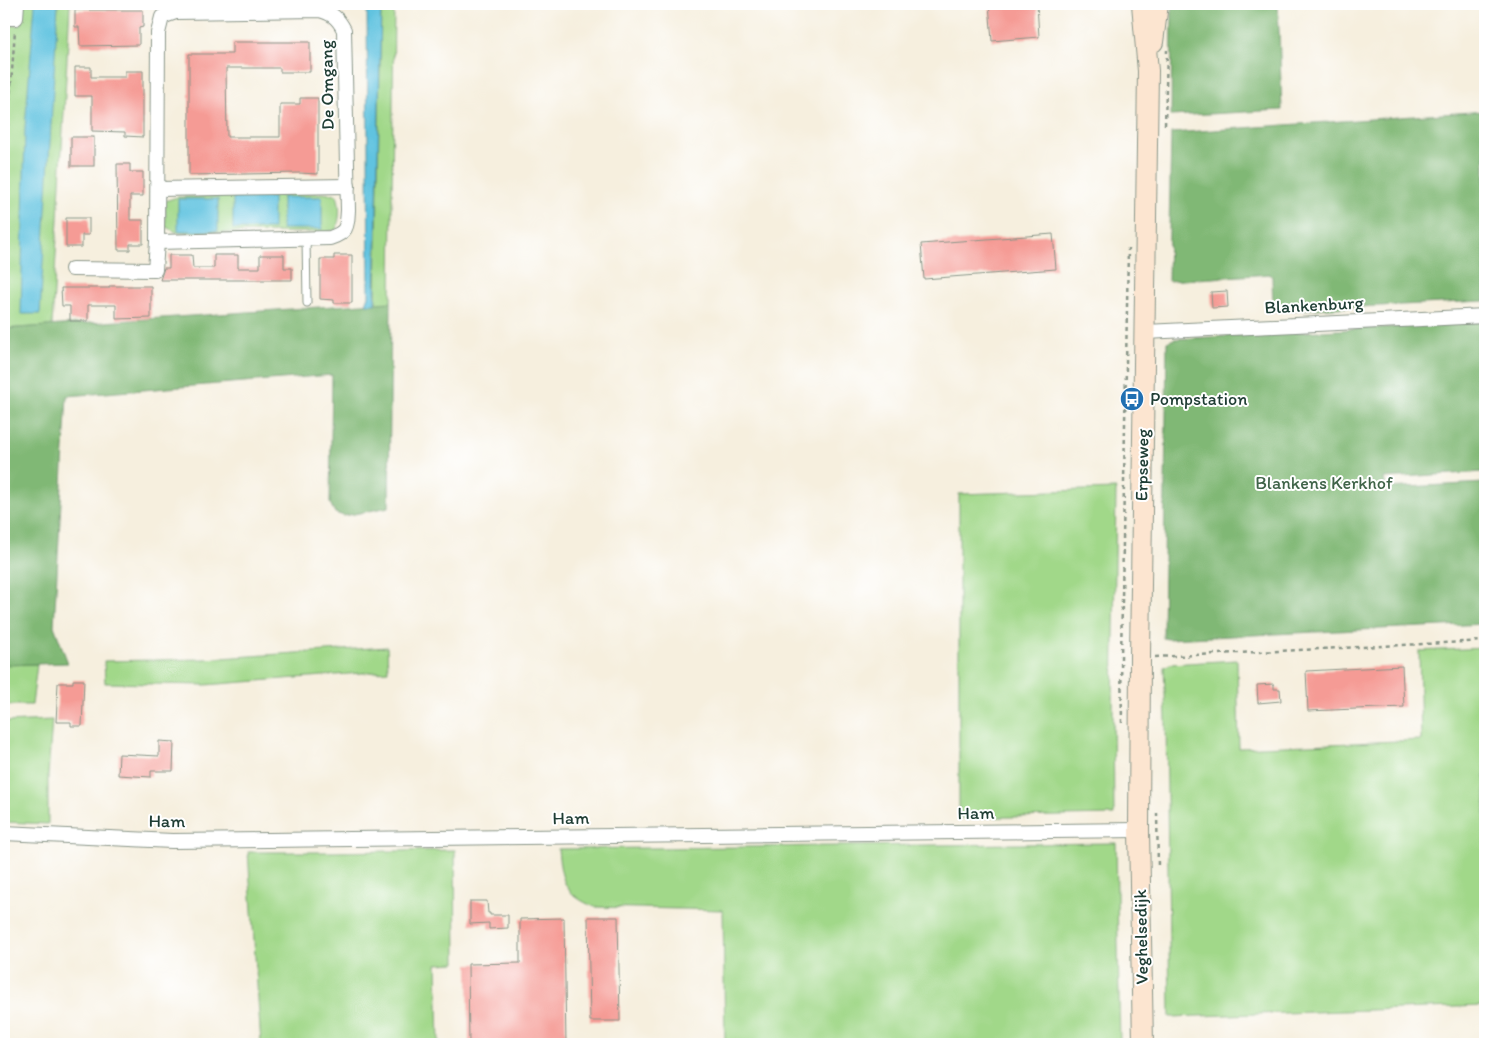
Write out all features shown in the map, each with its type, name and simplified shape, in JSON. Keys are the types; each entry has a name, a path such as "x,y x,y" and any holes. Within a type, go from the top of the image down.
{"main road":[{"name":"Erpseweg","path":"1139,830 1130,659 1145,332 1148,71 1142,4"},
{"name":"Erpseweg","path":"1148,71 1158,4"},
{"name":"Veghelsedijk","path":"1139,830 1143,1044"}],"street":[{"path":"10,18 17,4"},
{"name":"De Omgang","path":"156,242 330,238 341,234 347,226 348,186 344,30 339,20 330,12 278,7 176,12 162,17"},
{"path":"72,269 155,270 158,189 158,33 162,17"},
{"path":"158,189 348,186"},
{"name":"Blankenburg","path":"1145,332 1485,316"},
{"name":"Ham","path":"4,833 172,841 1139,830"}],"lane":[{"path":"306,238 307,303"}],"path":[{"path":"76,6 150,6 162,17"},
{"path":"4,181 10,18"},
{"name":"Erpseweg","path":"1128,246 1130,659"},
{"path":"1130,659 1485,641"}],"green space":[{"path":"23,4 111,4 70,5 52,326 4,329 4,62 7,26 21,25"},
{"path":"381,4 394,4 391,302 376,304"},
{"path":"1172,4 1278,4 1282,110 1171,116"},
{"path":"1485,111 1485,301 1273,311 1272,277 1270,274 1168,281 1171,133"},
{"path":"323,193 337,195 340,213 336,230 324,232 178,233 166,227 165,201 177,197"},
{"path":"391,302 389,507 344,516 335,513 330,503 332,375 67,396 54,626 68,663 4,665 4,329"},
{"name":"Blankens Kerkhof","path":"1485,322 1485,472 1384,478 1386,488 1485,483 1485,624 1163,638 1167,342 1174,339"},
{"path":"1116,489 1113,712 1114,815 959,818 959,494"},
{"path":"387,647 388,671 205,685 105,683 104,661 205,659"},
{"path":"1485,648 1485,1006 1170,1017 1164,667 1170,664 1237,660 1239,748 1421,740 1419,651"},
{"path":"37,664 32,705 4,705 4,665"},
{"path":"52,720 48,775 48,824 4,822 4,722"},
{"path":"1116,843 1120,1044 725,1044 723,910 595,907 570,892 563,878 558,849"},
{"path":"455,850 456,963 437,964 439,1044 261,1044 248,852"}],"water":[{"path":"35,4 58,4 40,314 21,314 25,128"},
{"path":"367,4 381,4 375,304 366,304 369,296"},
{"path":"233,197 273,197 273,229 233,229"},
{"path":"282,197 322,197 322,229 282,229"},
{"path":"178,199 218,199 218,231 178,231"}],"building":[{"path":"989,4 1037,4 1039,37 992,41"},
{"path":"75,10 143,10 143,27 139,28 139,45 80,46 79,27 75,27"},
{"path":"232,42 310,42 310,72 280,72 280,68 226,68 227,137 280,137 280,104 300,104 300,98 318,98 318,174 189,175 189,54 232,54"},
{"path":"75,67 91,67 91,77 125,77 125,71 143,71 143,137 125,136 125,132 92,131 92,96 75,96"},
{"path":"71,137 94,137 94,166 71,166"},
{"path":"117,164 130,164 130,172 143,172 143,196 130,196 130,220 143,220 143,244 130,244 130,250 118,250"},
{"path":"66,218 89,218 89,235 82,235 82,247 66,247"},
{"path":"1053,234 1056,269 924,279 921,244"},
{"path":"169,255 192,255 193,268 214,268 214,255 238,255 238,268 260,268 260,255 284,255 284,268 292,268 292,280 160,280 164,268 169,268"},
{"path":"334,255 352,255 352,303 334,303 334,300 320,299 320,259 334,259"},
{"path":"109,286 151,286 151,318 116,319 116,305 88,305 88,321 70,321 70,306 62,306 61,288 109,288"},
{"path":"1227,291 1228,307 1212,308 1211,292"},
{"path":"1402,666 1404,707 1308,711 1306,671"},
{"path":"73,680 84,680 82,726 71,726 71,722 56,722 58,683 73,683"},
{"path":"1274,684 1274,689 1280,689 1281,701 1258,703 1257,685"},
{"path":"159,741 174,742 173,771 151,771 151,777 118,775 119,754 159,756"},
{"path":"470,901 487,901 488,913 490,915 508,915 508,928 489,929 489,923 470,924"},
{"path":"588,917 618,917 620,1021 590,1021"},
{"path":"564,918 566,1044 469,1044 468,964 520,963 520,919"}],"place":[{"name":"Pompstation","path":"1132,399"}]}
